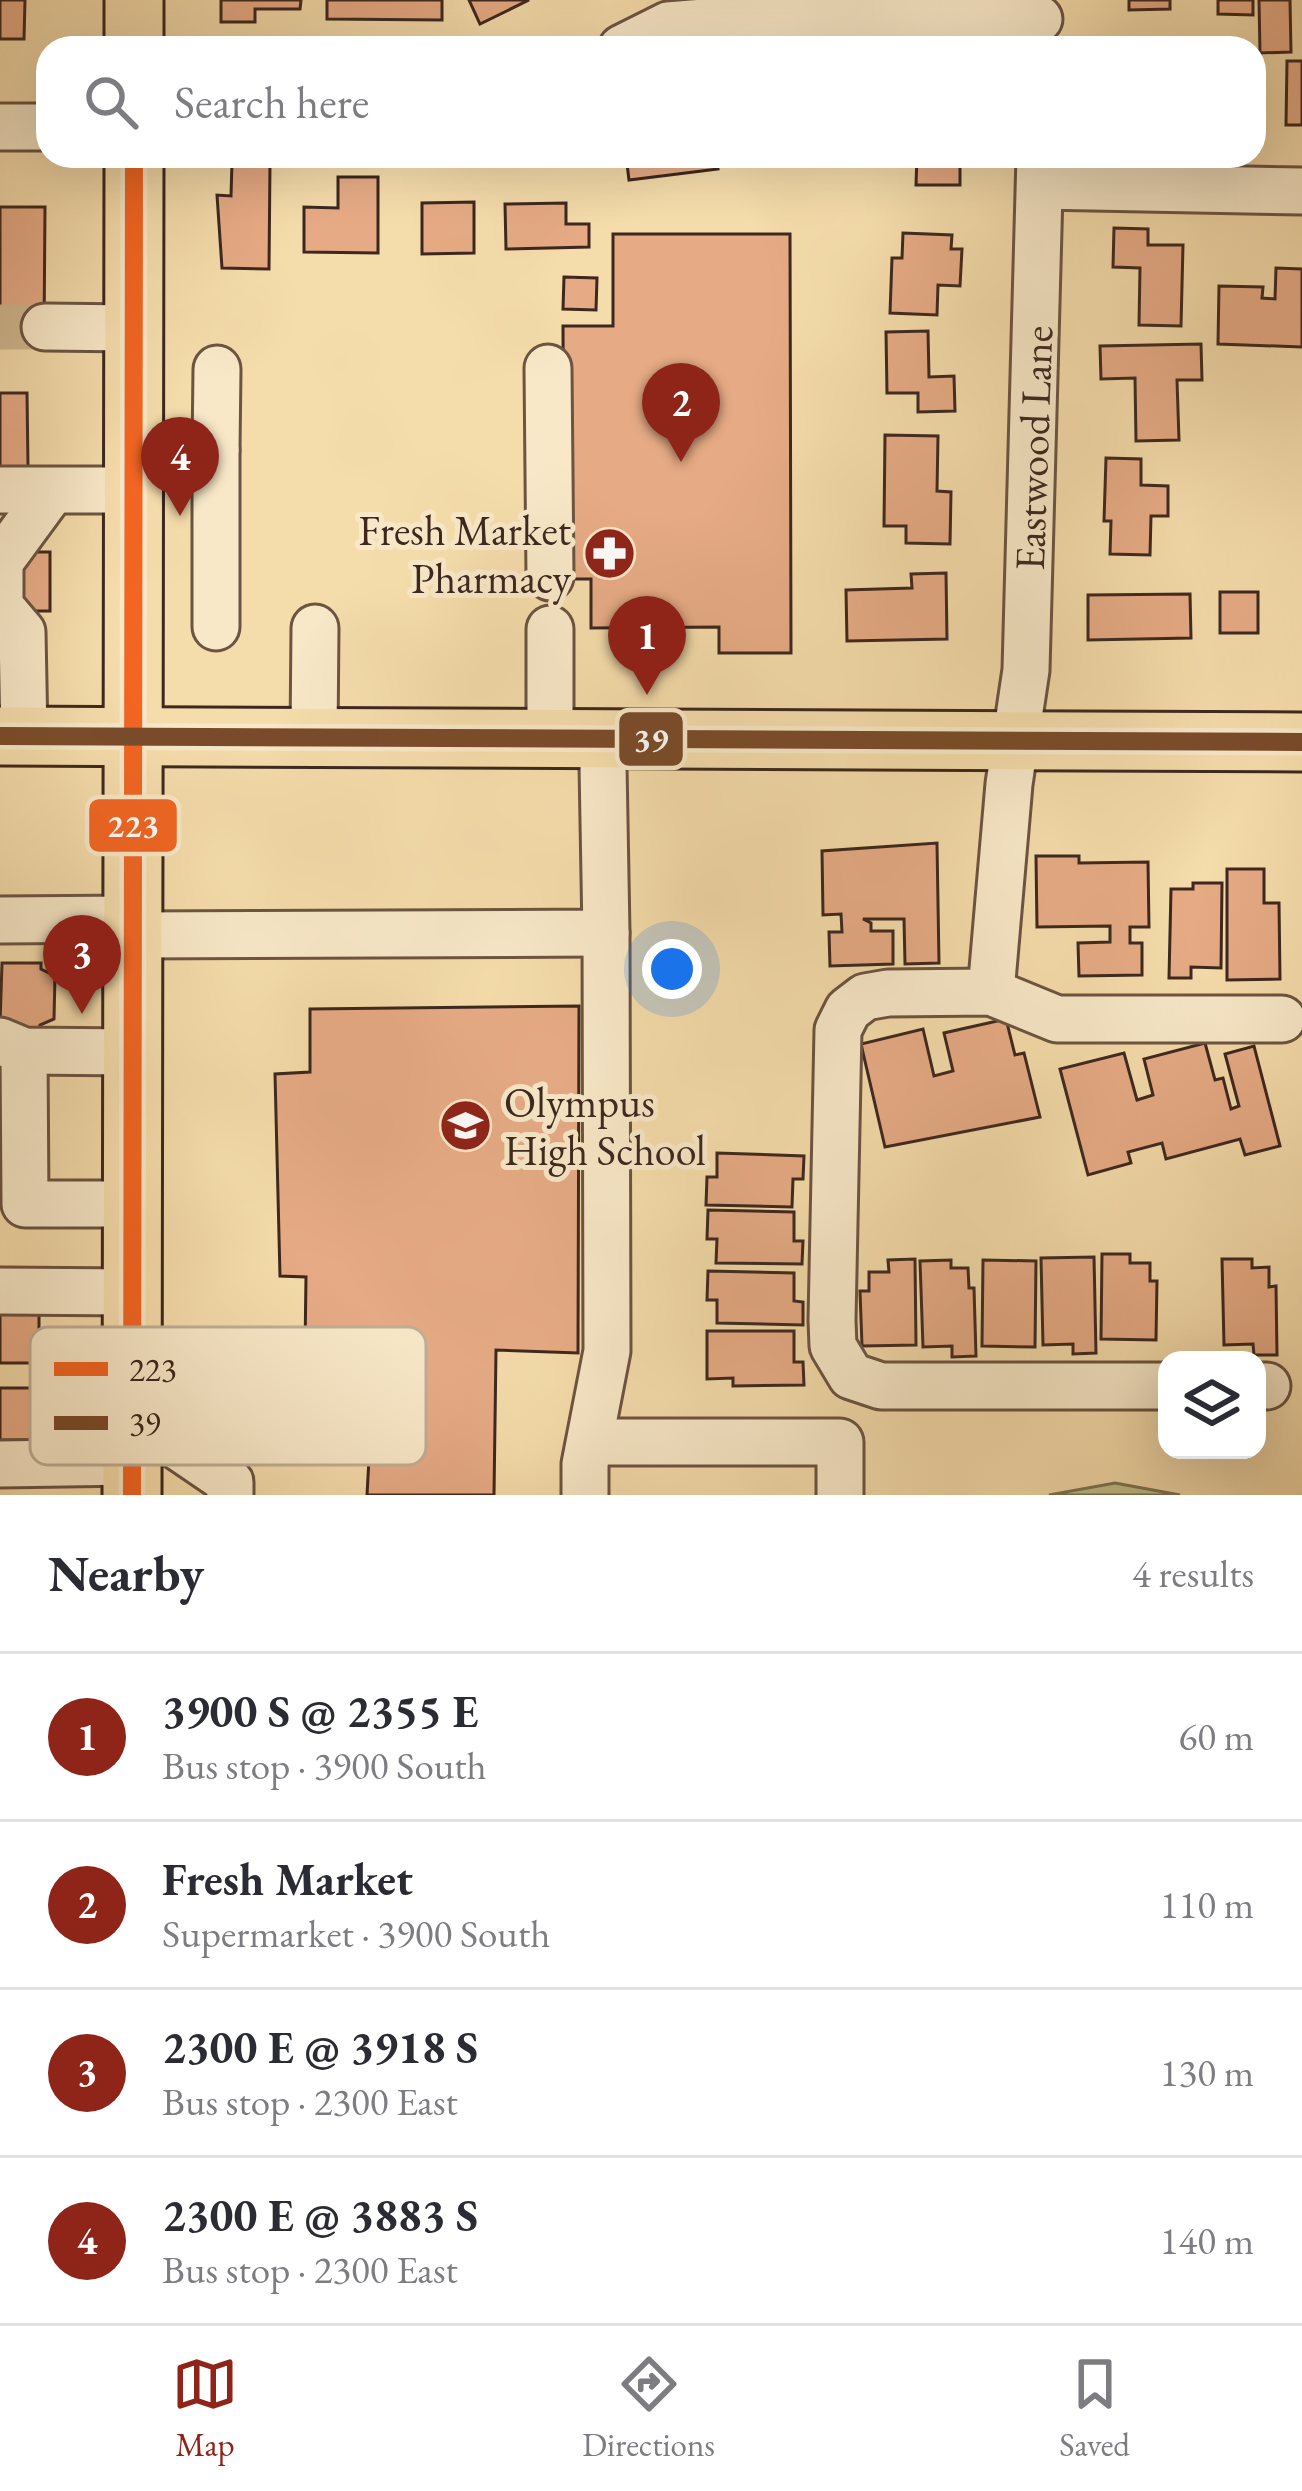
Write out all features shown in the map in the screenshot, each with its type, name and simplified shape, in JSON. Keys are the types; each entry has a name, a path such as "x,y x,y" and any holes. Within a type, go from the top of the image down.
{"main road":[{"path":"134,0 134,36"},
{"path":"132,1327 134,168"},
{"path":"12,736 1302,742"}],"street":[{"path":"646,36 668,25 704,22 1039,22"},
{"path":"0,127 36,127"},
{"path":"1040,171 1302,191"},
{"name":"Eastwood Lane","path":"991,992 1027,670 1040,171"},
{"path":"45,327 134,328"},
{"path":"548,368 550,577"},
{"path":"216,627 217,369"},
{"path":"0,490 52,491 216,450"},
{"path":"12,736 22,632 0,606 0,562 52,491"},
{"path":"314,736 315,628"},
{"path":"550,629 550,738"},
{"path":"585,1495 607,1351 603,765"},
{"path":"0,920 133,927 606,933"},
{"path":"1158,1386 880,1386 863,1383 842,1365 832,1321 838,1030 848,1010 865,998 991,992 1057,1019 1282,1019"},
{"path":"132,1204 13,1204 12,1046 133,1052"},
{"path":"0,1291 132,1292"},
{"path":"590,1442 840,1442 840,1495"},
{"path":"0,1464 30,1464"},
{"path":"66,1465 132,1466"},
{"path":"204,1465 230,1482 230,1495"}],"green space":[{"path":"1115,1483 1180,1495 1049,1495"}],"building":[{"path":"0,0 25,0 24,39 0,39"},
{"path":"221,0 301,0 300,9 255,9 255,22 221,22"},
{"path":"327,0 442,0 442,20 327,19"},
{"path":"469,0 529,0 480,24"},
{"path":"1129,0 1170,0 1170,9 1129,10"},
{"path":"1218,0 1253,0 1253,15 1218,14"},
{"path":"1259,0 1290,0 1291,52 1266,53 1266,36 1260,36"},
{"path":"1287,61 1302,61 1302,125 1286,125"},
{"path":"232,168 270,168 269,269 222,268 217,195 231,196"},
{"path":"628,168 718,169 629,180"},
{"path":"917,168 960,168 960,185 916,185"},
{"path":"338,177 378,177 378,253 304,252 304,207 338,208"},
{"path":"474,202 474,253 422,254 422,203"},
{"path":"566,203 566,224 589,224 589,247 506,249 505,204"},
{"path":"0,207 45,207 44,335 0,335"},
{"path":"1114,228 1148,229 1148,245 1183,245 1181,326 1139,325 1140,268 1113,267"},
{"path":"903,233 952,235 951,249 962,249 960,286 938,285 937,315 890,313 892,258 902,258"},
{"path":"613,234 790,234 791,653 719,653 719,627 591,628 591,579 564,579 563,326 613,326"},
{"path":"1276,268 1302,269 1302,347 1218,344 1219,286 1263,287 1262,298 1275,299"},
{"path":"564,277 597,278 596,310 563,309"},
{"path":"928,331 929,377 954,376 955,411 918,412 918,393 887,393 886,332"},
{"path":"1201,344 1202,380 1177,380 1179,440 1136,441 1135,378 1101,379 1100,346"},
{"path":"0,393 27,393 28,467 0,467"},
{"path":"885,435 938,436 937,491 951,492 950,544 906,543 906,526 884,526"},
{"path":"1106,458 1141,459 1141,485 1168,486 1168,516 1151,516 1150,555 1110,554 1111,521 1104,521"},
{"path":"14,552 50,552 50,611 14,611"},
{"path":"946,573 947,639 847,641 846,590 912,588 911,574"},
{"path":"1220,592 1258,592 1258,633 1220,633"},
{"path":"1190,594 1191,638 1088,640 1088,595"},
{"path":"937,843 939,963 905,964 904,919 863,919 871,923 871,931 893,931 893,964 830,966 829,932 842,932 841,914 823,915 822,851"},
{"path":"1036,856 1079,856 1079,863 1148,862 1149,927 1130,927 1130,943 1142,943 1142,975 1079,976 1078,943 1110,942 1110,926 1037,927"},
{"path":"1227,869 1264,869 1264,903 1279,903 1280,979 1227,980"},
{"path":"1193,883 1222,883 1221,968 1191,967 1191,978 1169,978 1171,889 1193,889"},
{"path":"2,963 41,963 41,969 55,976 54,1019 40,1025 40,1031 0,1025"},
{"name":"Olympus High School","path":"579,1006 578,1353 496,1350 494,1495 367,1495 369,1465 426,1465 426,1327 305,1327 306,1277 280,1276 275,1074 310,1072 310,1009"},
{"path":"1006,1019 1015,1055 1024,1053 1040,1117 885,1147 861,1044 923,1029 934,1076 953,1071 944,1033"},
{"path":"1205,1043 1215,1080 1223,1078 1231,1109 1239,1106 1225,1054 1254,1046 1280,1146 1245,1155 1240,1139 1166,1159 1162,1143 1128,1152 1131,1163 1088,1175 1060,1069 1124,1053 1137,1100 1153,1095 1144,1059"},
{"path":"717,1153 804,1156 803,1179 793,1179 792,1207 706,1205 707,1177 717,1177"},
{"path":"708,1210 794,1212 794,1241 803,1241 802,1264 716,1263 717,1239 707,1239"},
{"path":"1102,1254 1130,1254 1130,1263 1150,1263 1150,1281 1157,1281 1156,1340 1101,1339"},
{"path":"1094,1257 1096,1353 1073,1354 1073,1344 1043,1345 1041,1258"},
{"path":"915,1259 916,1345 862,1346 860,1291 869,1291 869,1272 889,1272 888,1260"},
{"path":"1222,1259 1252,1259 1252,1268 1269,1267 1269,1287 1276,1286 1277,1355 1254,1351 1253,1344 1224,1345"},
{"path":"951,1260 951,1268 968,1268 969,1288 974,1288 976,1356 952,1357 952,1346 923,1347 920,1261"},
{"path":"983,1260 1036,1261 1035,1347 982,1346"},
{"path":"708,1271 794,1273 794,1301 803,1302 803,1325 717,1323 717,1300 707,1300"},
{"path":"39,1306 39,1327 30,1327 30,1363 0,1363 0,1307"},
{"path":"707,1331 794,1331 794,1362 803,1362 804,1385 733,1386 733,1378 707,1379"},
{"path":"0,1388 30,1388 30,1440 0,1440"}],"tunnel":[{"path":"0,327 45,327"}],"transit line":[{"name":"223","path":"132,1327 134,168"},
{"name":"39","path":"0,736 1302,742"},
{"name":"223","path":"132,1465 132,1495"}],"place":[{"name":"Fresh Market","path":"681,462"},
{"name":"2300 E @ 3883 S","path":"180,516"},
{"name":"Fresh Market Pharmacy","path":"610,554"},
{"name":"3900 S @ 2355 E","path":"647,695"},
{"name":"2300 E @ 3918 S","path":"82,1014"},
{"name":"Olympus High School","path":"465,1126"}]}
